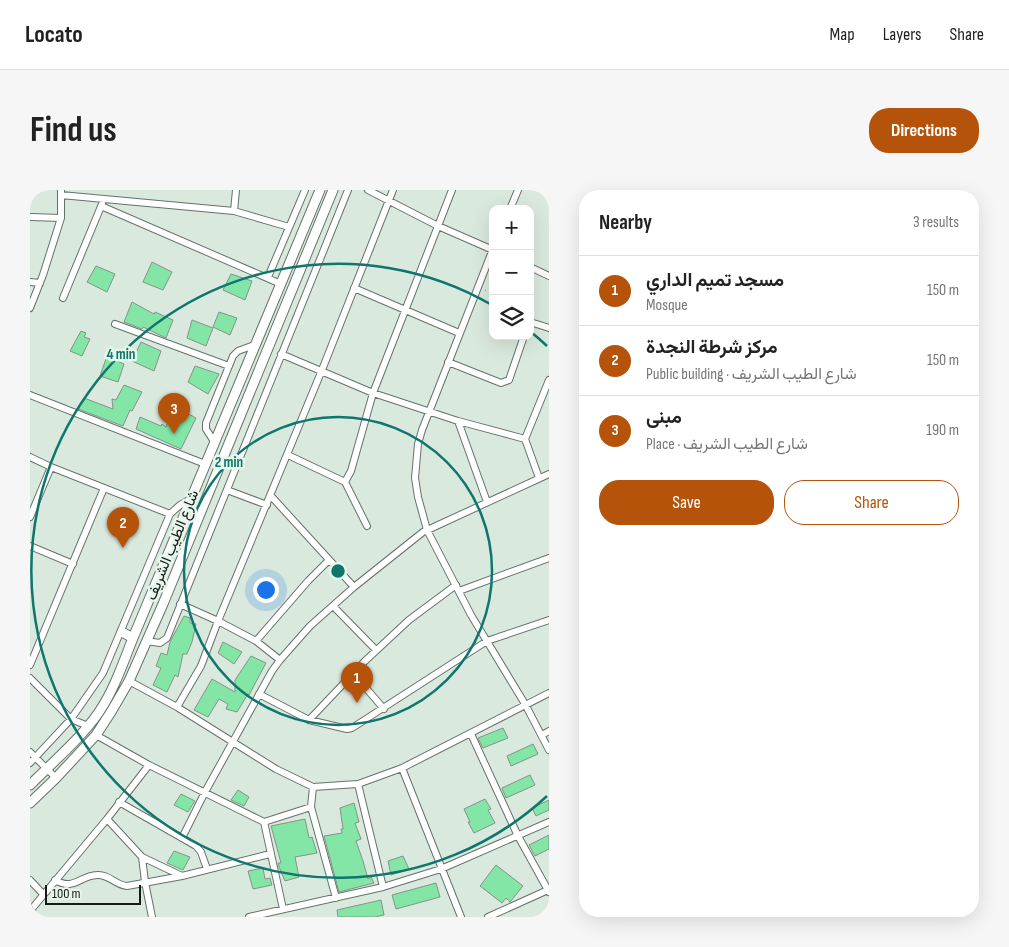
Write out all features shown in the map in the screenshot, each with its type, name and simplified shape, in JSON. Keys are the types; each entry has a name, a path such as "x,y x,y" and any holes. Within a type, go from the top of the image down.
{"main road":[{"name":"شارع الطيب الشريف","path":"30,785 88,726 107,699 320,190"},
{"name":"شارع الطيب الشريف","path":"30,803 96,735 112,712 129,681 333,190"},
{"path":"168,552 173,559 181,558"},
{"path":"158,577 166,573 170,577 171,582"},
{"path":"122,632 134,638"}],"street":[{"path":"234,210 236,190"},
{"path":"268,277 305,190"},
{"path":"146,642 160,643 166,638 228,490 348,190"},
{"path":"368,190 438,226 489,248"},
{"path":"177,707 201,666 288,455 393,190"},
{"path":"345,482 351,471 373,393 452,190"},
{"path":"512,205 518,190"},
{"path":"30,308 61,218 61,192 104,199 234,210 289,227"},
{"path":"63,298 104,199"},
{"path":"101,206 281,284"},
{"path":"30,217 61,218"},
{"path":"489,259 459,333 418,444 415,478 427,530 488,642 526,704 549,750"},
{"path":"534,269 549,276"},
{"path":"30,282 40,283"},
{"path":"354,288 459,333"},
{"path":"534,323 549,328"},
{"path":"116,324 229,366"},
{"path":"448,362 501,383 505,382 509,380 523,340"},
{"path":"215,443 206,429 206,423 229,366 236,352 257,344"},
{"path":"281,354 373,393 458,421 525,439"},
{"path":"539,478 525,439 549,380"},
{"path":"30,395 205,464"},
{"path":"458,421 487,502"},
{"path":"288,455 345,482 366,526"},
{"path":"30,457 170,514"},
{"path":"30,516 51,467"},
{"path":"182,838 259,694 280,660 310,626 354,587 427,530 549,474"},
{"path":"30,665 104,488"},
{"path":"228,490 267,505"},
{"path":"271,496 354,587"},
{"path":"30,763 71,719 103,673 122,632 170,514 180,505 191,499"},
{"path":"30,546 73,564"},
{"path":"309,720 376,650 409,620 458,588 549,558"},
{"path":"256,641 308,581 329,560"},
{"path":"180,604 256,641 280,660"},
{"path":"333,606 376,650"},
{"path":"259,694 309,720 347,729 352,728 488,642 549,620"},
{"path":"353,673 384,709"},
{"path":"30,678 71,719 88,726"},
{"path":"129,681 177,707 276,768 313,787 358,784 402,768 549,693"},
{"path":"542,735 549,731"},
{"path":"471,734 518,836 548,891 488,917"},
{"path":"96,735 148,765 264,822 311,807"},
{"path":"30,752 56,778"},
{"path":"30,911 148,765"},
{"path":"402,768 461,917"},
{"path":"358,784 384,887"},
{"path":"313,787 311,807 336,898"},
{"path":"119,802 199,849 207,869"},
{"path":"107,818 142,857 182,876"},
{"path":"264,822 283,909"},
{"path":"249,917 384,887 441,869 549,822"},
{"path":"55,880 68,885 99,875 106,875 123,886 182,876 270,854"},
{"path":"142,857 152,917"},
{"path":"30,880 43,894"}],"path":[{"path":"477,287 489,292"}],"building":[{"path":"152,262 172,272 163,290 143,282"},
{"path":"96,266 115,274 107,292 87,282"},
{"path":"231,274 252,281 245,300 223,290"},
{"path":"132,302 154,314 155,312 173,320 166,338 143,327 142,329 124,322"},
{"path":"219,312 237,318 230,335 213,327"},
{"path":"192,320 213,328 206,346 187,338"},
{"path":"81,331 86,333 84,337 90,339 82,356 70,351"},
{"path":"141,342 161,351 154,371 132,361"},
{"path":"107,356 124,364 118,382 100,376"},
{"path":"195,366 219,374 208,394 188,382"},
{"path":"124,385 142,392 132,411 130,410 123,426 78,409 84,398 113,409 112,399 116,400"},
{"path":"174,406 196,418 181,449 136,429 140,417 166,427"},
{"path":"184,616 190,618 190,623 196,624 192,642 187,654 183,654 178,677 175,675 167,692 153,685 161,668 156,666 161,653 167,655 170,642"},
{"path":"223,642 242,652 234,664 218,653"},
{"path":"251,656 266,663 249,695 237,712 226,709 228,704 219,699 208,717 194,710 212,679 235,692 235,680"},
{"path":"503,728 508,738 483,748 478,738"},
{"path":"533,744 538,754 511,766 507,756"},
{"path":"530,775 535,785 506,798 502,788"},
{"path":"238,790 249,797 244,806 231,800"},
{"path":"181,794 195,801 188,812 174,805"},
{"path":"485,799 491,809 488,810 495,823 474,833 464,809"},
{"path":"549,800 549,810 536,816 532,808"},
{"path":"354,803 359,822 355,823 361,839 356,841 368,879 371,877 374,883 339,892 324,836 342,833 340,808"},
{"path":"305,819 309,838 312,837 317,853 295,857 299,877 285,881 279,867 278,863 281,863 271,826"},
{"path":"549,835 549,849 535,856 529,845"},
{"path":"174,851 190,857 183,870 167,863"},
{"path":"403,856 409,869 391,875 388,861"},
{"path":"496,865 523,886 510,902 506,898 502,903 480,886"},
{"path":"263,868 265,879 270,878 272,885 253,889 248,871"},
{"path":"436,883 440,897 396,909 392,895"},
{"path":"381,900 384,915 375,917 338,917 337,910"}],"place":[{"name":"مبنى","path":"174,434"},
{"name":"مركز شرطة النجدة","path":"123,548"},
{"name":"مسجد تميم الداري","path":"357,703"}]}
